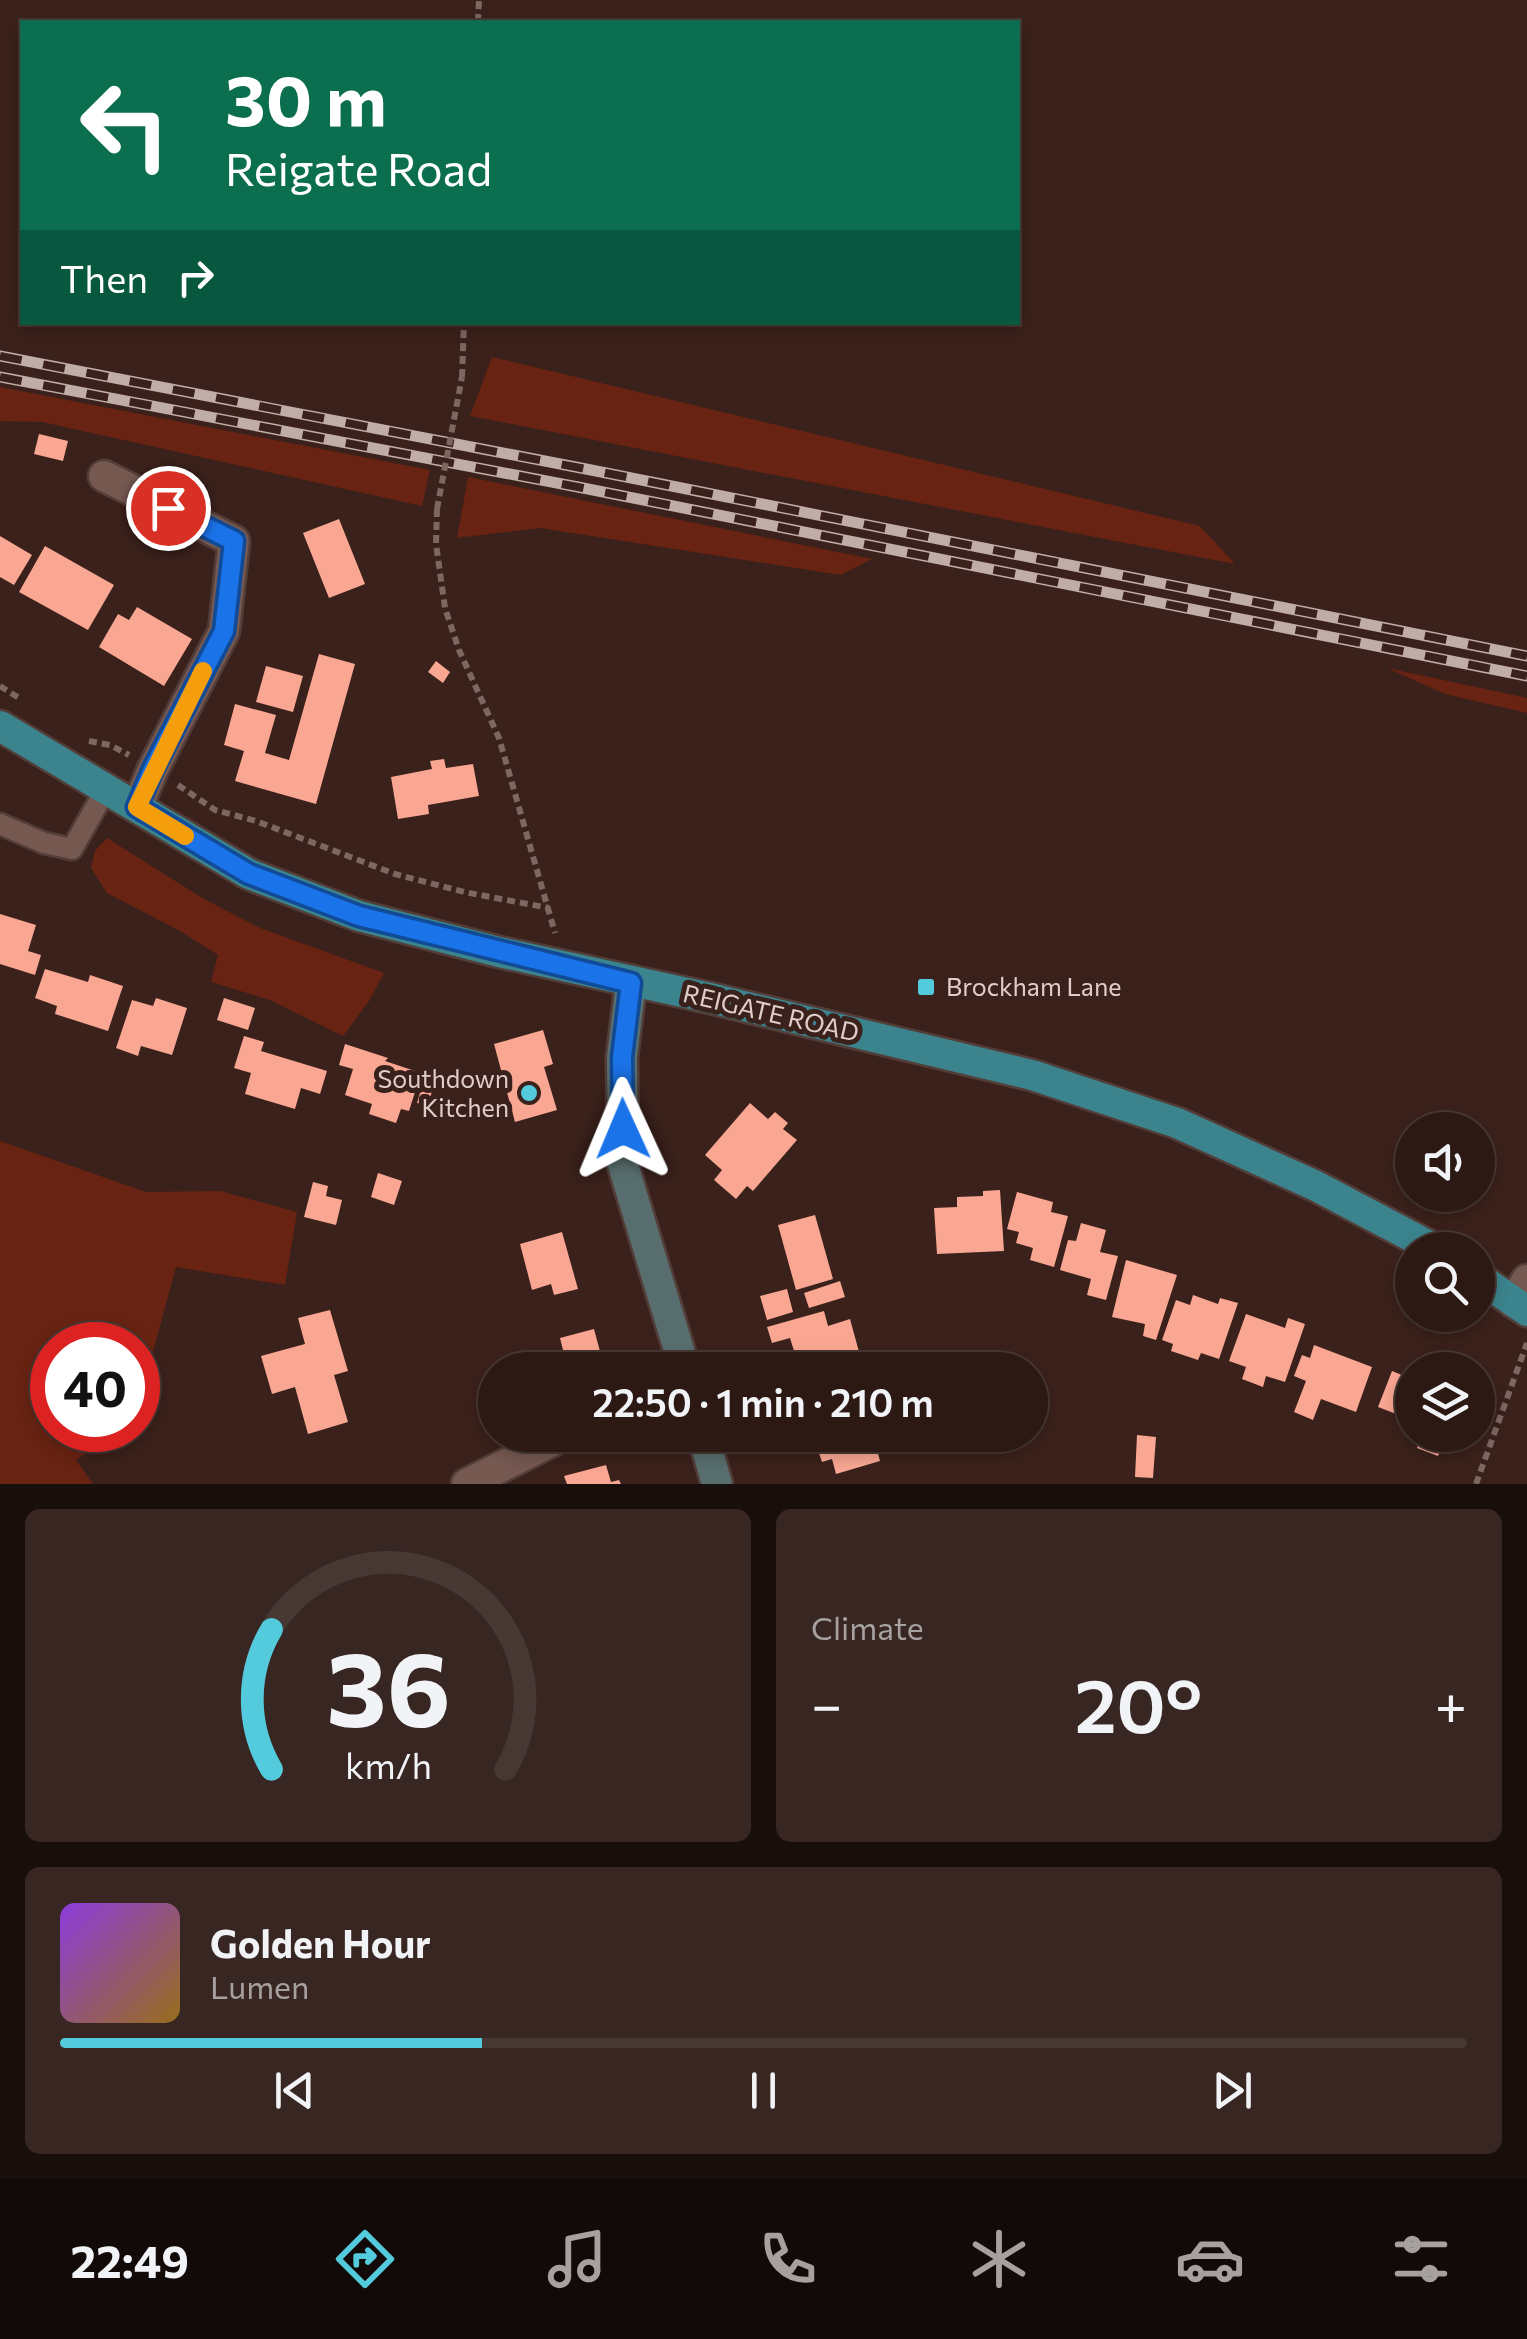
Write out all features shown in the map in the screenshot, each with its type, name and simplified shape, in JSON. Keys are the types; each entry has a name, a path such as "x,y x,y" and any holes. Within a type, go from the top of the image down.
{"main road":[{"name":"REIGATE ROAD","path":"0,726 249,874 341,910 408,930 1032,1075 1160,1117 1316,1186 1402,1232"},
{"path":"1495,1285 1522,1298"}],"street":[{"path":"104,476 234,541 224,631 137,807"},
{"path":"631,983 622,1057 623,1165 680,1352"},
{"path":"467,1484 530,1452"},
{"path":"708,1452 717,1484"}],"lane":[{"path":"0,824 44,843 72,849 106,789"}],"path":[{"path":"464,325 462,377 437,510 436,544 445,608 498,738 556,930 549,963"},
{"path":"0,686 32,705"},
{"path":"74,733 86,741 110,745 215,810 256,821 395,874 549,908"},
{"path":"1476,1484 1527,1343"}],"shaded area":[{"path":"492,357 1200,526 1235,564 470,416"},
{"path":"0,387 430,470 422,506 42,422 0,421"},
{"path":"468,477 872,559 841,575 540,528 457,538"},
{"path":"1387,668 1527,698 1527,713 1445,694"},
{"path":"107,838 204,899 260,928 384,973 369,1001 343,1036 270,1000 211,982 218,955 107,893 91,868 95,851"},
{"path":"0,1141 146,1192 220,1191 297,1212 285,1285 176,1267 160,1326 160,1322 30,1322 30,1452 88,1452 76,1460 93,1484 0,1484"}],"building":[{"path":"39,434 68,441 63,461 34,454"},
{"path":"339,519 365,584 329,598 303,533"},
{"path":"0,536 32,555 14,585 0,577"},
{"path":"45,546 114,585 88,630 19,592"},
{"path":"137,607 192,639 164,686 99,647 118,614 129,620"},
{"path":"319,654 355,664 316,804 235,781 244,751 224,745 235,704 276,715 265,753 289,760"},
{"path":"436,661 450,672 443,683 428,672"},
{"path":"266,666 303,676 293,712 256,702"},
{"path":"444,759 446,768 473,764 479,796 428,805 429,814 398,819 391,777 432,769 430,761"},
{"path":"0,914 36,925 28,951 41,955 35,975 0,964"},
{"path":"45,969 88,982 90,975 123,986 108,1031 55,1014 57,1006 35,998"},
{"path":"156,998 187,1008 172,1055 141,1046 138,1056 116,1048 132,1000 153,1006"},
{"path":"224,998 255,1008 248,1030 217,1020"},
{"name":"Southdown Kitchen","path":"543,1030 553,1064 544,1067 557,1110 515,1122 494,1044"},
{"path":"244,1036 264,1042 261,1051 327,1071 320,1094 301,1088 295,1109 245,1094 251,1073 234,1068"},
{"path":"345,1044 421,1073 409,1111 401,1109 396,1123 369,1114 372,1104 345,1095 353,1069 339,1065"},
{"path":"425,1076 435,1080 428,1106 417,1103"},
{"path":"750,1103 768,1119 775,1112 788,1123 783,1129 797,1140 753,1191 747,1186 736,1199 714,1180 722,1170 705,1155"},
{"path":"378,1173 402,1181 394,1205 371,1197"},
{"path":"313,1182 328,1186 326,1196 342,1200 336,1225 304,1217"},
{"path":"1000,1190 1004,1251 937,1254 934,1208 957,1207 957,1197 983,1196 983,1191"},
{"path":"1017,1192 1053,1202 1051,1212 1068,1216 1054,1267 1030,1260 1033,1248 1016,1243 1019,1232 1007,1229"},
{"path":"815,1215 833,1279 796,1290 778,1225"},
{"path":"1081,1223 1106,1230 1100,1252 1118,1256 1106,1300 1087,1295 1091,1279 1060,1270 1068,1240 1076,1241"},
{"path":"562,1232 578,1289 554,1295 551,1284 532,1290 520,1244"},
{"path":"1126,1260 1177,1275 1156,1340 1143,1336 1145,1324 1112,1317"},
{"path":"840,1281 845,1297 809,1308 804,1293"},
{"path":"787,1289 793,1312 767,1320 760,1296"},
{"path":"1193,1295 1218,1304 1220,1298 1238,1303 1219,1359 1201,1353 1198,1360 1171,1351 1173,1344 1162,1340 1176,1300 1190,1305"},
{"path":"330,1310 348,1371 334,1375 348,1422 308,1434 295,1387 272,1394 261,1356 305,1344 298,1318"},
{"path":"824,1311 828,1326 850,1319 859,1352 794,1352 790,1338 772,1343 767,1327"},
{"path":"1246,1314 1285,1328 1288,1318 1305,1324 1285,1382 1266,1376 1263,1387 1242,1379 1246,1367 1229,1361"},
{"path":"594,1329 600,1352 564,1352 560,1338"},
{"path":"1314,1345 1372,1367 1356,1412 1321,1399 1313,1420 1294,1412 1306,1381 1294,1376 1302,1355 1310,1358"},
{"path":"1392,1371 1395,1372 1395,1414 1378,1407"},
{"path":"1137,1435 1156,1437 1153,1478 1135,1477"},
{"path":"819,1452 878,1452 880,1461 836,1474 832,1459 822,1462"},
{"path":"606,1465 611,1482 619,1480 621,1484 567,1484 564,1476"}],"railway":[{"path":"0,356 1527,656"},
{"path":"0,377 583,488 1527,676"}],"slow traffic":[{"path":"185,836 137,807 203,671"}],"place":[{"name":"Brockham Lane","path":"926,987"},
{"name":"Southdown Kitchen","path":"529,1093"}],"route":[{"path":"168,508 234,541 224,631 137,807 249,874 359,916 631,983 622,1057 623,1129"}]}
